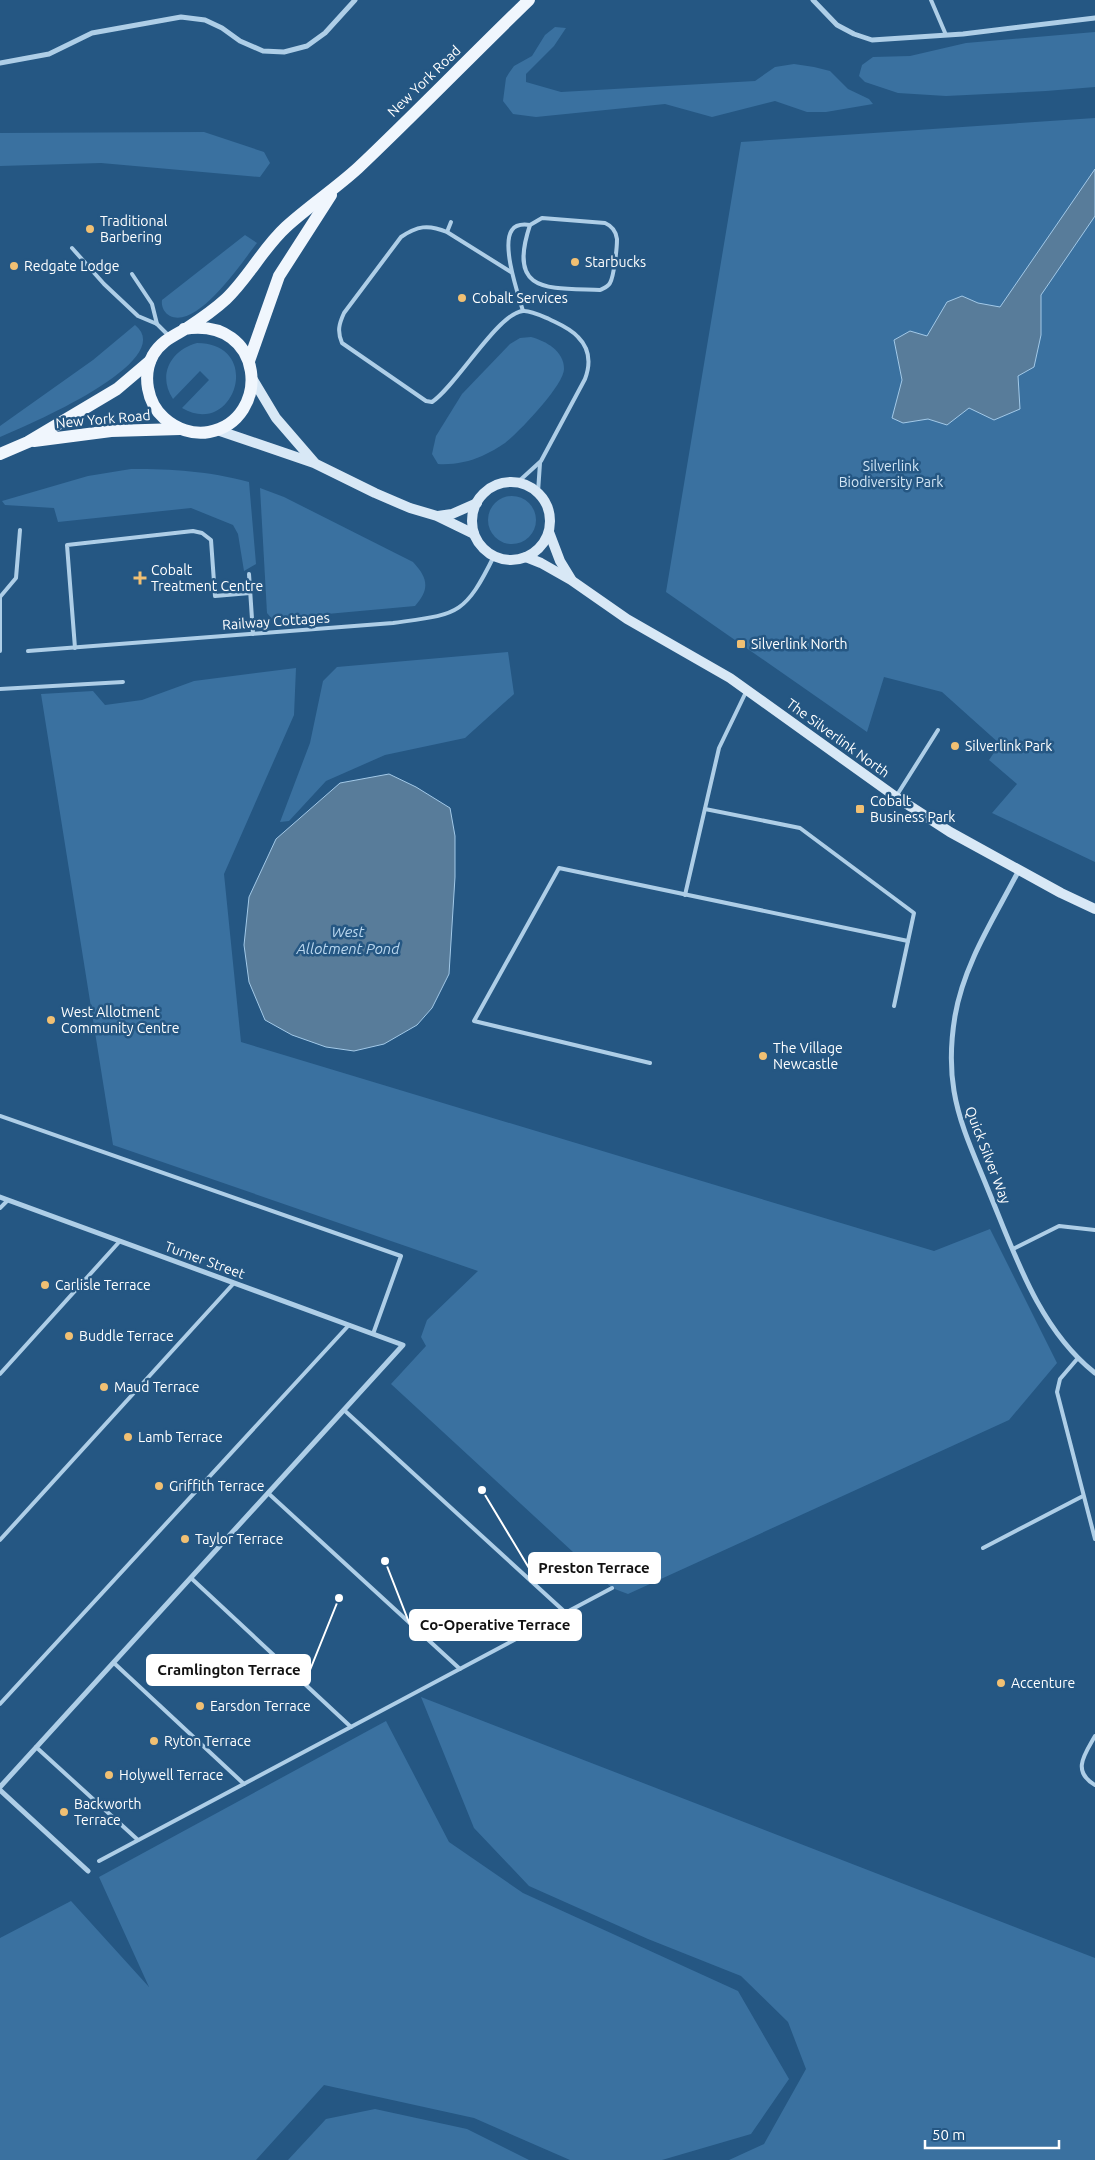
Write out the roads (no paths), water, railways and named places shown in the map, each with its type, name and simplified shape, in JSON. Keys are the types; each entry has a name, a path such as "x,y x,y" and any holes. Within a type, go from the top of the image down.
{"main road":[{"name":"New York Road","path":"0,454 28,442 117,389 150,361 157,349 169,337 184,330 225,300 241,283 274,238 356,169 529,0"},
{"name":"New York Road","path":"249,361 279,276 339,183"},
{"name":"New York Road","path":"28,442 111,431 180,429 196,432 217,430 234,418 242,409 251,390 252,378 249,361 239,344 223,333 203,328 184,330"},
{"name":"New York Road","path":"150,361 147,379 151,401 162,417 180,429"}],"street":[{"path":"0,63 49,54 92,33 181,17 204,20 222,28 240,41 263,51 284,52 307,46 325,32 355,0"},
{"path":"814,0 837,25 854,34 872,40 946,35 1095,18"},
{"path":"252,378 276,418 314,462"},
{"path":"217,430 314,462 375,493 410,508 437,516 474,534"},
{"path":"518,482 538,492 548,506 550,515 549,532 540,547 526,557 510,560 494,556 482,547 474,534 472,518 477,502 482,495 494,486 518,482"},
{"path":"437,516 452,514 477,502"},
{"name":"The Silverlink North","path":"549,532 560,561 571,580"},
{"name":"The Silverlink North","path":"526,557 571,580 627,619 747,689 896,797 950,832 1095,909"},
{"name":"Quick Silver Way","path":"1019,870 967,971 960,991 952,1042 954,1090 958,1112 966,1137 1024,1274 1054,1329 1078,1358 1095,1373"},
{"name":"Turner Street","path":"0,1196 403,1345 344,1410"},
{"path":"88,1871 0,1788 344,1410"}],"lane":[{"path":"931,0 946,35"},
{"path":"523,311 511,272 509,236 513,228 520,224 530,225 542,218 605,223 610,226 617,238 610,283 605,288 600,290 566,289 541,286 533,281 526,272 523,261 525,240 530,225"},
{"path":"447,232 451,222"},
{"path":"511,272 447,232 435,227 422,226 401,237 344,313 339,325 342,342 426,401 432,402 450,385 502,324 523,311 543,316 562,325 584,343 590,366 585,379 541,461 518,482"},
{"path":"72,248 104,284 138,316 157,324 169,337"},
{"path":"132,274 152,304 157,324"},
{"path":"538,492 541,461"},
{"path":"0,651 0,597 16,578 20,530"},
{"path":"75,648 67,545 193,531 202,533 211,540 215,596 250,593"},
{"name":"Railway Cottages","path":"28,651 393,623 451,613 471,597 494,556"},
{"path":"249,574 254,634"},
{"path":"0,689 124,682"},
{"path":"685,894 719,748 747,689"},
{"path":"896,797 938,730"},
{"path":"705,809 800,828 914,912 894,1006"},
{"path":"650,1063 474,1021 559,868 908,942"},
{"path":"0,1116 401,1256 373,1334"},
{"path":"0,1208 8,1200"},
{"path":"1012,1249 1059,1226 1095,1230"},
{"path":"0,1374 120,1241"},
{"path":"0,1540 234,1283"},
{"path":"0,1704 349,1325"},
{"path":"1078,1358 1060,1380 1057,1392 1095,1539"},
{"path":"344,1410 566,1613"},
{"path":"268,1493 460,1669"},
{"path":"983,1548 1083,1496"},
{"path":"191,1578 351,1726"},
{"path":"99,1861 612,1588"},
{"path":"114,1663 244,1784"},
{"path":"1095,1736 1082,1760 1082,1772 1088,1781 1095,1785"},
{"path":"36,1747 138,1840"}],"water":[{"path":"1095,169 1095,216 1041,295 1041,335 1034,367 1018,376 1020,409 994,420 969,408 947,425 928,419 903,423 892,418 902,380 894,340 910,331 927,336 947,302 962,296 978,303 1000,307"},
{"name":"West Allotment Pond","path":"389,774 416,787 450,808 455,836 455,877 449,974 432,1008 417,1025 384,1044 354,1051 326,1047 292,1035 265,1020 249,982 244,945 249,897 276,839 340,783"}],"place":[{"name":"Traditional Barbering","path":"90,229"},
{"name":"Starbucks","path":"575,262"},
{"name":"Redgate Lodge","path":"14,266"},
{"name":"Cobalt Services","path":"462,298"},
{"name":"Cobalt Treatment Centre","path":"140,578"},
{"name":"Silverlink North","path":"741,644"},
{"name":"Silverlink Park","path":"955,746"},
{"name":"Cobalt Business Park","path":"860,809"},
{"name":"West Allotment Community Centre","path":"51,1020"},
{"name":"The Village Newcastle","path":"763,1056"},
{"name":"Carlisle Terrace","path":"45,1285"},
{"name":"Buddle Terrace","path":"69,1336"},
{"name":"Maud Terrace","path":"104,1387"},
{"name":"Lamb Terrace","path":"128,1437"},
{"name":"Griffith Terrace","path":"159,1486"},
{"name":"Preston Terrace","path":"482,1490"},
{"name":"Taylor Terrace","path":"185,1539"},
{"name":"Co-Operative Terrace","path":"385,1561"},
{"name":"Cramlington Terrace","path":"339,1598"},
{"name":"Accenture","path":"1001,1683"},
{"name":"Earsdon Terrace","path":"200,1706"},
{"name":"Ryton Terrace","path":"154,1741"},
{"name":"Holywell Terrace","path":"109,1775"},
{"name":"Backworth Terrace","path":"64,1812"}],"park label":[{"name":"Silverlink Biodiversity Park","path":"891,474"}]}
